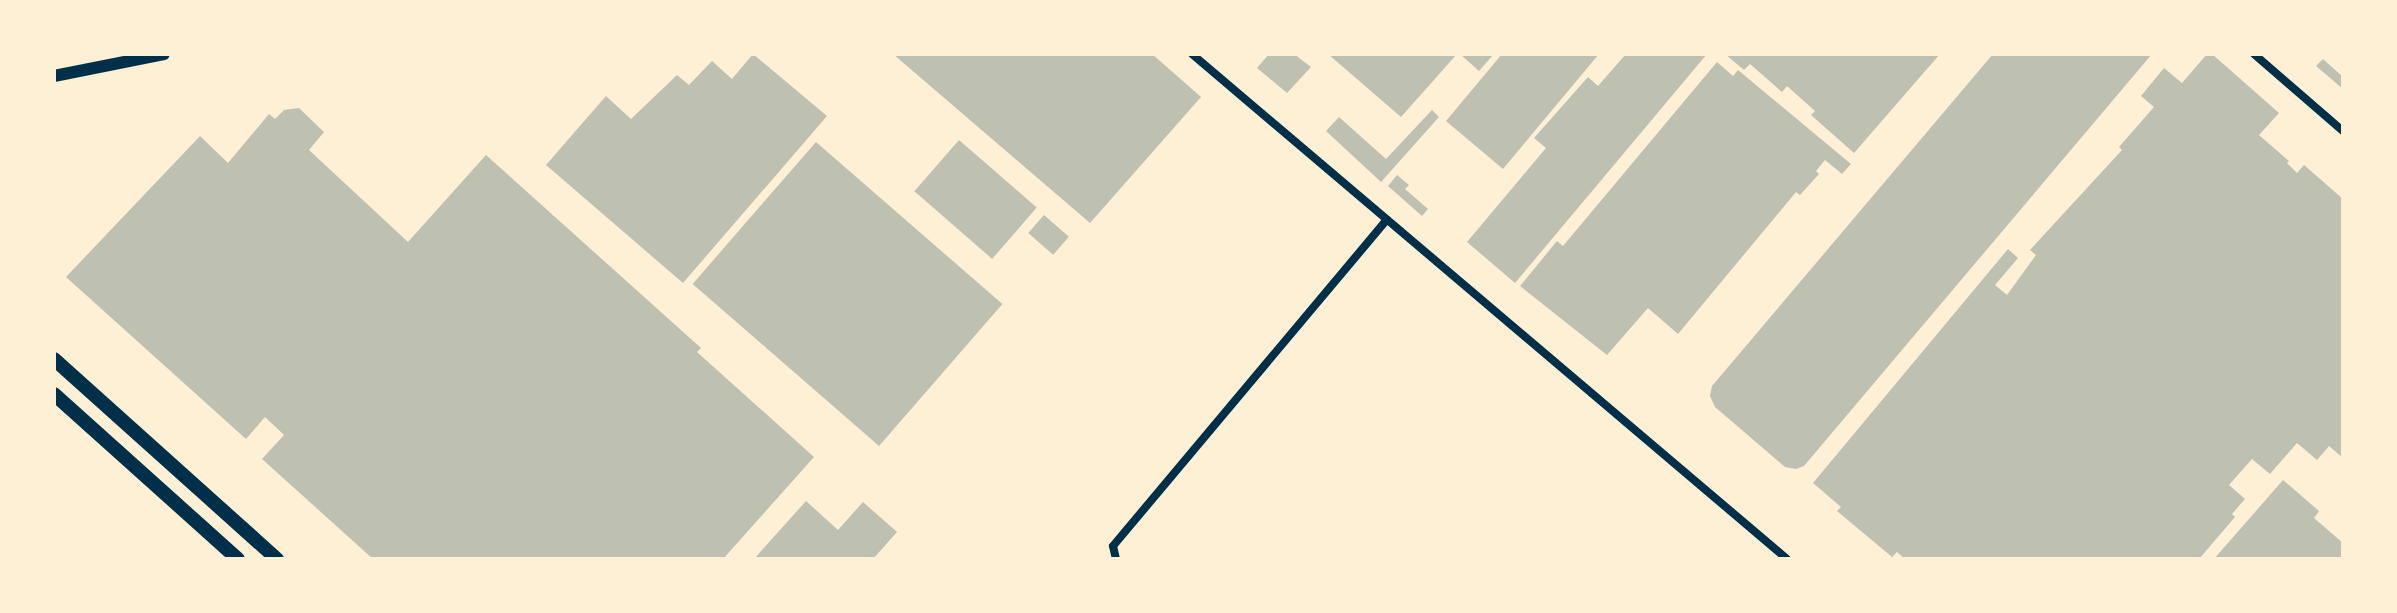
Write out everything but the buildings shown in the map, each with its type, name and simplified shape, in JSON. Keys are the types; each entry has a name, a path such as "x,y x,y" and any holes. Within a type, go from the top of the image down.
{"main road":[{"path":"54,359 277,559"},
{"path":"54,394 238,559"}],"street":[{"path":"54,76 164,54"},
{"path":"1192,54 1787,559"},
{"path":"2254,54 2343,131"},
{"path":"1116,559 1113,546 1387,220"}]}
